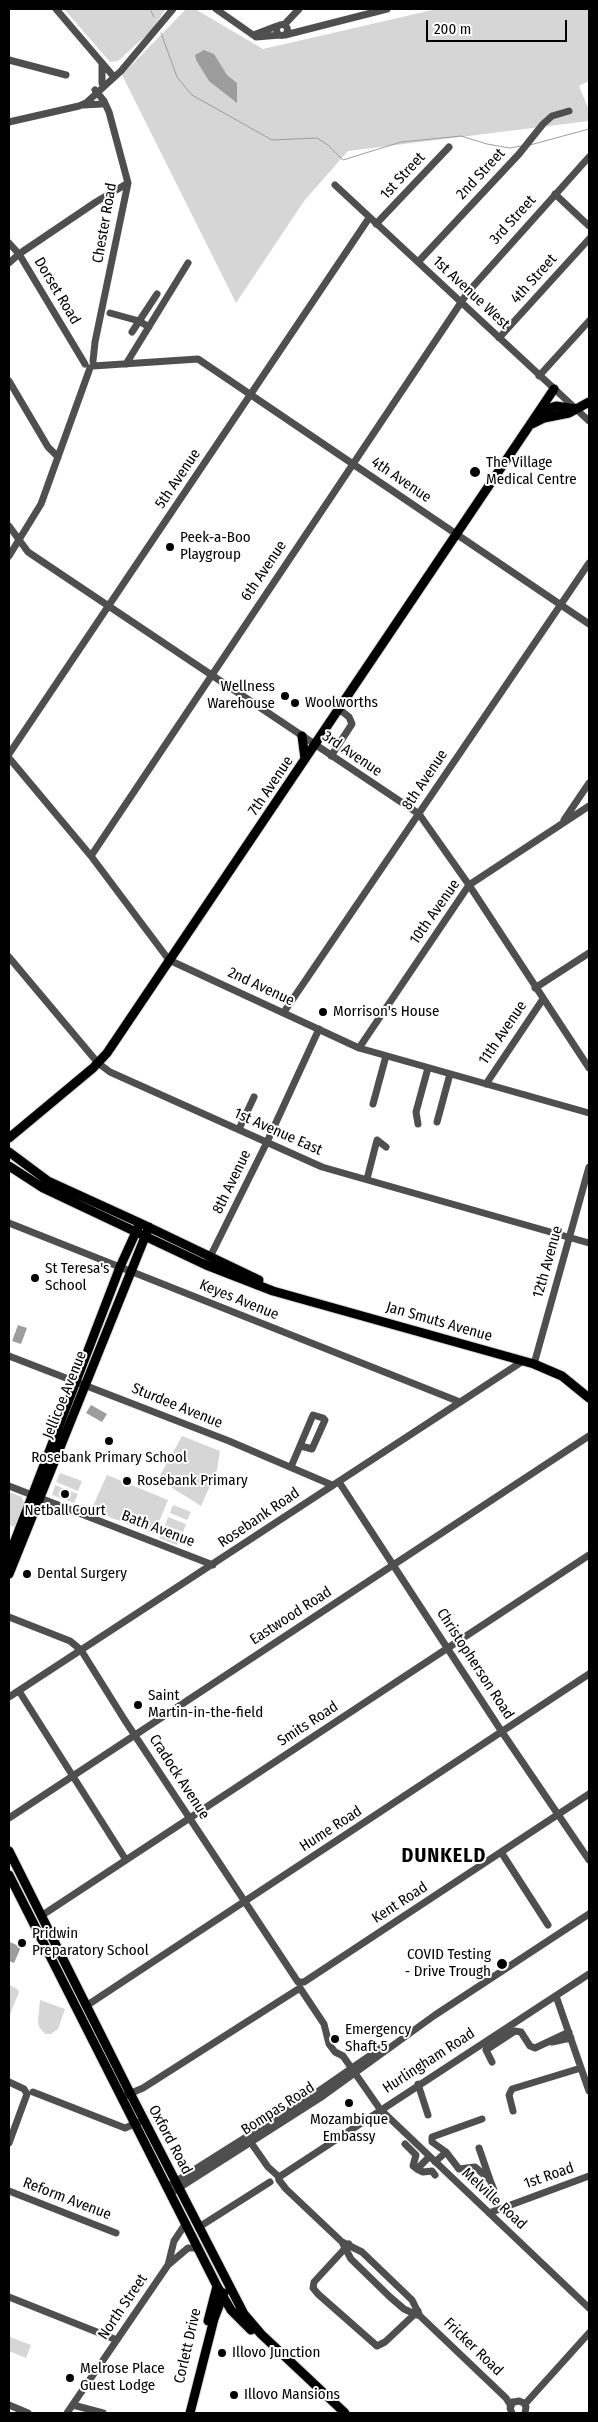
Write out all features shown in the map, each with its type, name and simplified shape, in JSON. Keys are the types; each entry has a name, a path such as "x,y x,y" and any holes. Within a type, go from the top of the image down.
{"main road":[{"name":"7th Avenue","path":"9,1138 98,1064 306,759 554,389"},
{"path":"530,426 540,419 569,413 589,402"},
{"path":"540,411 556,406 576,409"},
{"path":"302,736 306,759"},
{"name":"Jan Smuts Avenue","path":"9,1152 48,1181 138,1227"},
{"name":"Jan Smuts Avenue","path":"9,1166 43,1188 147,1231 273,1291 534,1364 562,1376 589,1398"},
{"name":"Jellicoe Avenue","path":"81,1383 120,1267 138,1227"},
{"name":"Jellicoe Avenue","path":"9,1556 147,1231"},
{"name":"Jellicoe Avenue","path":"9,1574 35,1496"},
{"name":"Oxford Road","path":"9,1851 102,2048 146,2134 169,2190 231,2310 338,2413"},
{"name":"Oxford Road","path":"9,1875 32,1920 83,2008"},
{"path":"32,1920 41,1916"},
{"name":"Oxford Road","path":"146,2134 179,2185 224,2278 244,2314 253,2325 345,2413"},
{"path":"223,2296 226,2288 224,2278"},
{"name":"Corlett Drive","path":"186,2413 217,2286"},
{"name":"Corlett Drive","path":"190,2413 216,2313 223,2296"},
{"path":"216,2313 222,2309 231,2310"}],"street":[{"path":"9,122 80,106 104,104 109,79 101,62 56,9"},
{"path":"216,9 251,34 261,37 282,30 297,31 387,9"},
{"path":"282,30 299,9"},
{"path":"80,106 136,53 170,12"},
{"path":"9,60 66,74"},
{"path":"101,62 104,73 109,79"},
{"name":"Chester Road","path":"9,556 41,504 90,364 128,183 104,104 95,93"},
{"name":"2nd Street","path":"418,262 552,116 569,111"},
{"name":"1st Street","path":"376,224 449,146"},
{"name":"3rd Street","path":"460,303 589,157"},
{"path":"9,263 18,254 128,183"},
{"name":"1st Avenue West","path":"335,185 589,421"},
{"path":"555,194 589,226"},
{"name":"5th Avenue","path":"9,756 369,218"},
{"name":"4th Street","path":"499,338 589,239"},
{"name":"Dorset Road","path":"9,243 18,254 79,355 90,364 104,366 198,359"},
{"path":"126,364 188,263"},
{"path":"132,332 157,294"},
{"name":"6th Avenue","path":"91,856 460,303"},
{"path":"110,313 139,321 149,327"},
{"path":"539,376 589,321"},
{"name":"4th Avenue","path":"198,359 589,624"},
{"path":"9,382 48,446 58,457"},
{"name":"3rd Avenue","path":"9,526 28,552 419,814 469,885 589,1068"},
{"name":"8th Avenue","path":"284,1012 589,563"},
{"path":"331,756 352,724 351,719 339,709"},
{"name":"2nd Avenue","path":"9,756 91,856 169,960 359,1048 589,1113"},
{"path":"562,824 589,783"},
{"name":"10th Avenue","path":"359,1048 469,885 589,806"},
{"name":"11th Avenue","path":"535,988 589,953"},
{"name":"1st Avenue East","path":"9,957 98,1064 110,1072 322,1167 589,1243"},
{"name":"11th Avenue","path":"486,1084 543,999"},
{"name":"8th Avenue","path":"208,1261 267,1142 319,1029"},
{"path":"372,1104 386,1056"},
{"path":"418,1124 416,1112 428,1068"},
{"path":"437,1122 450,1074"},
{"path":"239,1129 254,1098"},
{"path":"367,1179 377,1140 386,1147"},
{"name":"12th Avenue","path":"534,1364 589,1167"},
{"name":"Keyes Avenue","path":"9,1223 460,1402"},
{"name":"Sturdee Avenue","path":"9,1356 335,1484"},
{"name":"Rosebank Road","path":"9,1697 523,1361"},
{"path":"292,1468 313,1414 323,1418 325,1420 312,1450 301,1446"},
{"name":"Eastwood Road","path":"9,1818 589,1436"},
{"name":"Christopherson Road","path":"335,1484 394,1564 502,1732 589,1860"},
{"name":"Bath Avenue","path":"9,1486 213,1565"},
{"name":"Smits Road","path":"41,1916 589,1555"},
{"name":"Cradock Avenue","path":"9,1617 70,1641 82,1650 135,1735 300,1985 324,2024 328,2044 335,2052 343,2056 380,2109"},
{"name":"Hume Road","path":"83,2008 589,1674"},
{"path":"19,1691 126,1860"},
{"name":"Kent Road","path":"126,2095 143,2088 589,1794"},
{"path":"501,1852 548,1925"},
{"name":"Bompas Road","path":"169,2190 354,2071 589,1914"},
{"name":"Hurlingham Road","path":"199,2227 262,2186 274,2176 589,1974"},
{"path":"556,1996 589,2091"},
{"path":"492,2062 486,2050 515,2031 521,2032 533,2047 570,2035"},
{"path":"513,2111 509,2095 512,2089 581,2068"},
{"path":"9,2082 25,2090 24,2103 9,2142"},
{"path":"418,2084 428,2115"},
{"path":"33,2092 122,2128 140,2122"},
{"name":"Melville Road","path":"380,2109 589,2308"},
{"path":"482,2119 432,2137 432,2142 447,2154 459,2169 475,2167 490,2180"},
{"name":"Fricker Road","path":"249,2140 286,2190 345,2245 362,2252 412,2300 417,2314"},
{"path":"404,2144 416,2156 413,2166 423,2172 432,2171 435,2175"},
{"path":"479,2148 494,2190"},
{"path":"436,2164 447,2154"},
{"path":"417,2169 429,2157"},
{"name":"1st Road","path":"490,2213 589,2176"},
{"name":"Reform Avenue","path":"9,2191 116,2233"},
{"name":"North Street","path":"168,2265 173,2245 186,2223"},
{"path":"173,2245 177,2251 190,2247 198,2248"},
{"path":"345,2245 314,2282 313,2288 318,2294 377,2346 386,2342 417,2314"},
{"name":"Fricker Road","path":"345,2245 351,2259 404,2310 417,2314 506,2398 512,2410"},
{"name":"North Street","path":"67,2413 168,2265 182,2251"},
{"path":"9,2297 117,2340"},
{"path":"512,2410 532,2396 589,2333"},
{"path":"524,2403 525,2413"},
{"path":"72,2405 103,2413"},
{"path":"9,2406 28,2413"}],"shaded area":[{"path":"64,9 166,9 150,32 118,61 110,62"},
{"path":"186,9 195,9 263,49 437,9 589,9 589,81 579,86 589,110 589,121 348,151 304,201 236,303 122,75"},
{"path":"204,50 214,54 227,75 237,83 237,103 209,81 195,55"},
{"path":"18,1325 27,1328 21,1344 12,1341"},
{"path":"91,1405 107,1414 102,1422 86,1413"},
{"path":"182,1436 220,1451 217,1470 201,1506 158,1479"},
{"name":"Netball Court","path":"60,1473 82,1481 78,1491 56,1482"},
{"path":"107,1475 168,1500 154,1534 91,1510"},
{"name":"Netball Court","path":"55,1485 78,1494 74,1503 52,1495"},
{"path":"9,1492 22,1497 24,1503 15,1527 9,1525"},
{"path":"173,1505 191,1512 187,1520 170,1513"},
{"path":"168,1517 186,1524 183,1532 165,1525"},
{"path":"163,1528 181,1535 177,1545 159,1538"},
{"path":"10,1942 21,1947 14,1963 9,1961"},
{"path":"9,1985 16,1988 19,1992 9,2017"},
{"path":"40,2000 65,2009 58,2029 51,2034 45,2034 39,2027"},
{"path":"10,2337 31,2345 26,2358 9,2351"}],"waterway":[{"path":"150,9 154,17"},
{"path":"161,33 177,77 192,95 272,140 317,138 328,145 343,160 401,142 461,136 487,144 510,148 521,146"},
{"path":"530,145 589,129"}],"place":[{"name":"The Village Medical Centre","path":"475,472"},
{"name":"Peek-a-Boo Playgroup","path":"170,547"},
{"name":"Wellness Warehouse","path":"285,696"},
{"name":"Woolworths","path":"295,703"},
{"name":"Morrison's House","path":"323,1012"},
{"name":"St Teresa's School","path":"35,1278"},
{"name":"Rosebank Primary School","path":"109,1441"},
{"name":"Rosebank Primary","path":"127,1481"},
{"name":"Netball Court","path":"65,1494"},
{"name":"Dental Surgery","path":"27,1574"},
{"name":"Saint Martin-in-the-field","path":"138,1705"},
{"name":"Pridwin Preparatory School","path":"22,1943"},
{"name":"COVID Testing - Drive Trough","path":"502,1964"},
{"name":"Emergency Shaft 5","path":"335,2039"},
{"name":"Mozambique Embassy","path":"349,2103"},
{"name":"Illovo Junction","path":"222,2353"},
{"name":"Melrose Place Guest Lodge","path":"70,2378"},
{"name":"Illovo Mansions","path":"234,2395"}],"district":[{"name":"DUNKELD","path":"444,1856"}]}
